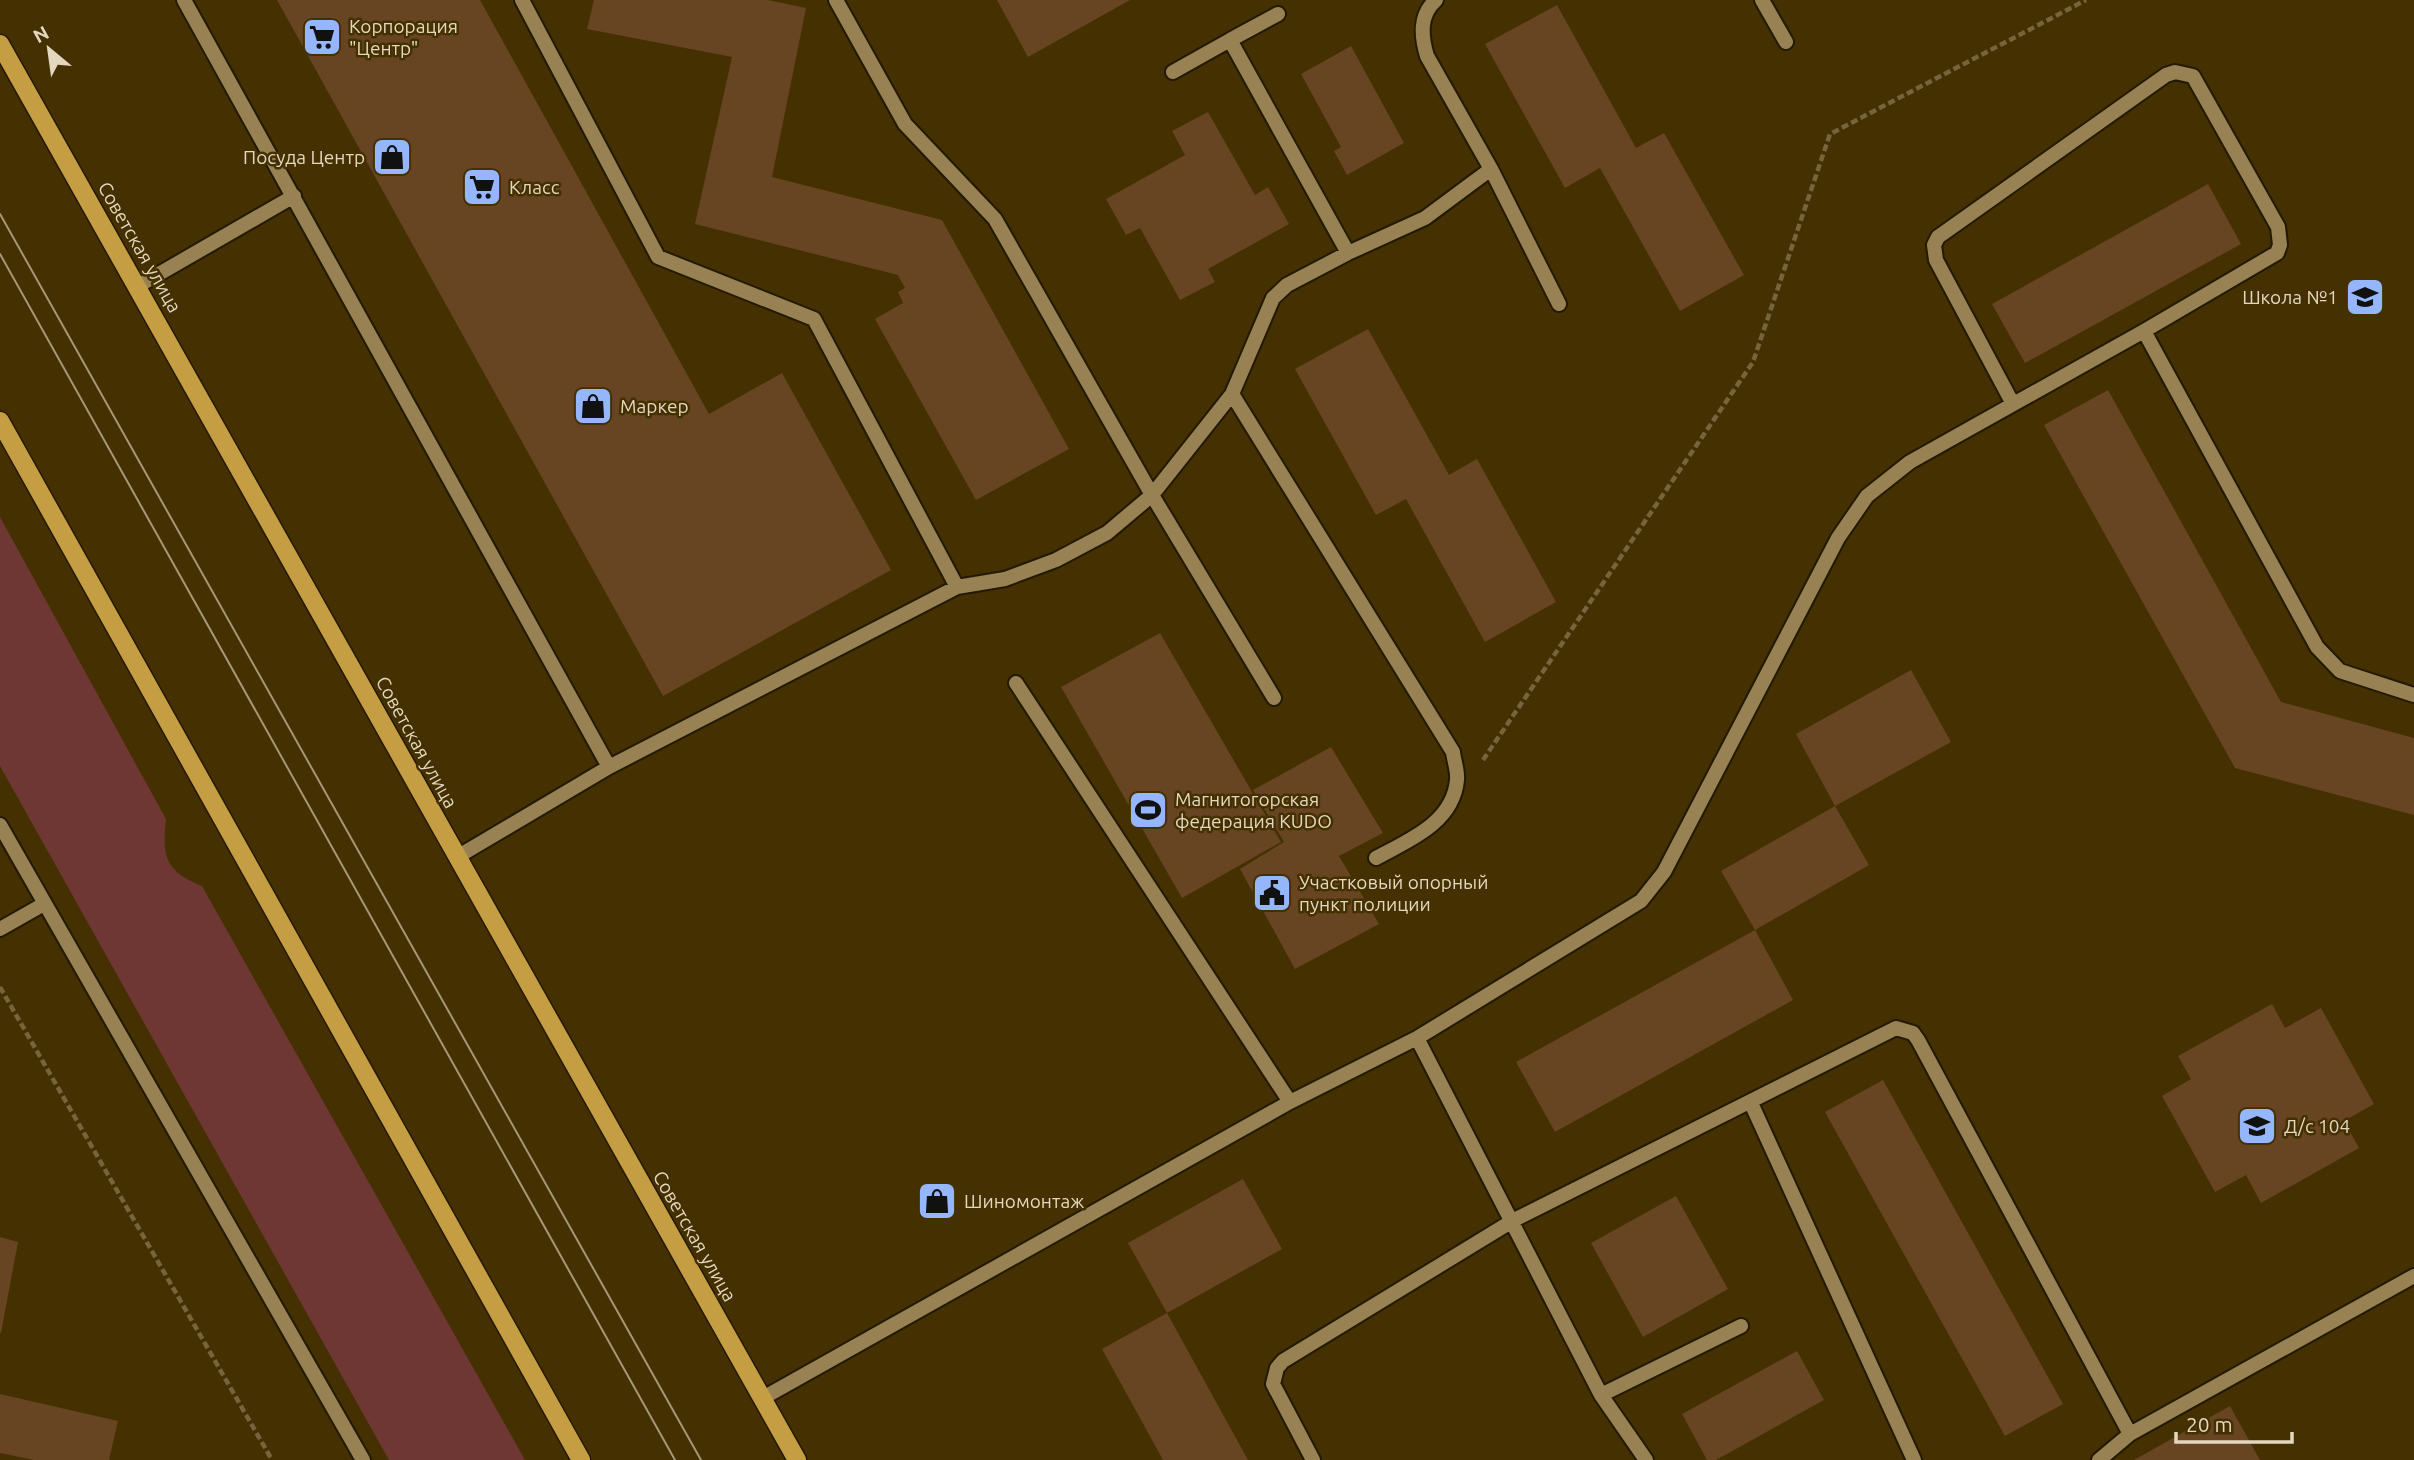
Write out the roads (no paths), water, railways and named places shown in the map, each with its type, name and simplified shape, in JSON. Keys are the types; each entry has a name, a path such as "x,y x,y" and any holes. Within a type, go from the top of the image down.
{"main road":[{"name":"Советская улица","path":"0,44 797,1460"},
{"path":"0,421 581,1460"}],"lane":[{"path":"184,0 609,767"},
{"path":"522,0 658,257 814,319 957,587"},
{"path":"836,0 905,124 995,219 1152,495 1274,698"},
{"path":"1436,0 1423,21 1422,39 1427,56 1491,169 1559,304"},
{"path":"1762,0 1786,41"},
{"path":"1173,72 1278,13"},
{"path":"1230,40 1348,253"},
{"path":"763,1398 1290,1102 1417,1038 1626,912 1654,888 1838,538 1867,496 1910,462 2144,331 2270,258 2280,244 2278,227 2200,83 2185,72 2166,75 1938,237 1934,244 1936,260 2013,404"},
{"path":"457,857 609,767 957,587 1005,579 1056,560 1107,533 1152,495 1232,394 1273,298 1287,285 1348,253 1425,218 1491,169"},
{"path":"138,286 293,196"},
{"path":"2144,331 2317,647 2340,671 2414,695"},
{"path":"1232,394 1453,752 1457,780 1448,807 1427,830 1376,858"},
{"path":"1016,683 1290,1102"},
{"path":"0,825 363,1460"},
{"path":"0,929 44,904"},
{"path":"1313,1460 1276,1393 1273,1384 1277,1368 1514,1220 1896,1028 1913,1033 2130,1434"},
{"path":"1417,1038 1514,1220 1601,1395 1646,1460"},
{"path":"1751,1103 1914,1460"},
{"path":"2099,1460 2130,1434 2414,1276"},
{"path":"1601,1395 1741,1326"}],"tram line":[{"path":"0,214 701,1460"},
{"path":"0,254 675,1460"}],"place":[{"name":"Корпорация \"Центр\"","path":"322,37"},
{"name":"Посуда Центр","path":"392,157"},
{"name":"Класс","path":"482,187"},
{"name":"Школа №1","path":"2365,297"},
{"name":"Маркер","path":"593,406"},
{"name":"Магнитогорская федерация KUDO","path":"1148,810"},
{"name":"Участковый опорный пункт полиции","path":"1272,893"},
{"name":"Д/с 104","path":"2257,1126"},
{"name":"Шиномонтаж","path":"937,1201"}]}
